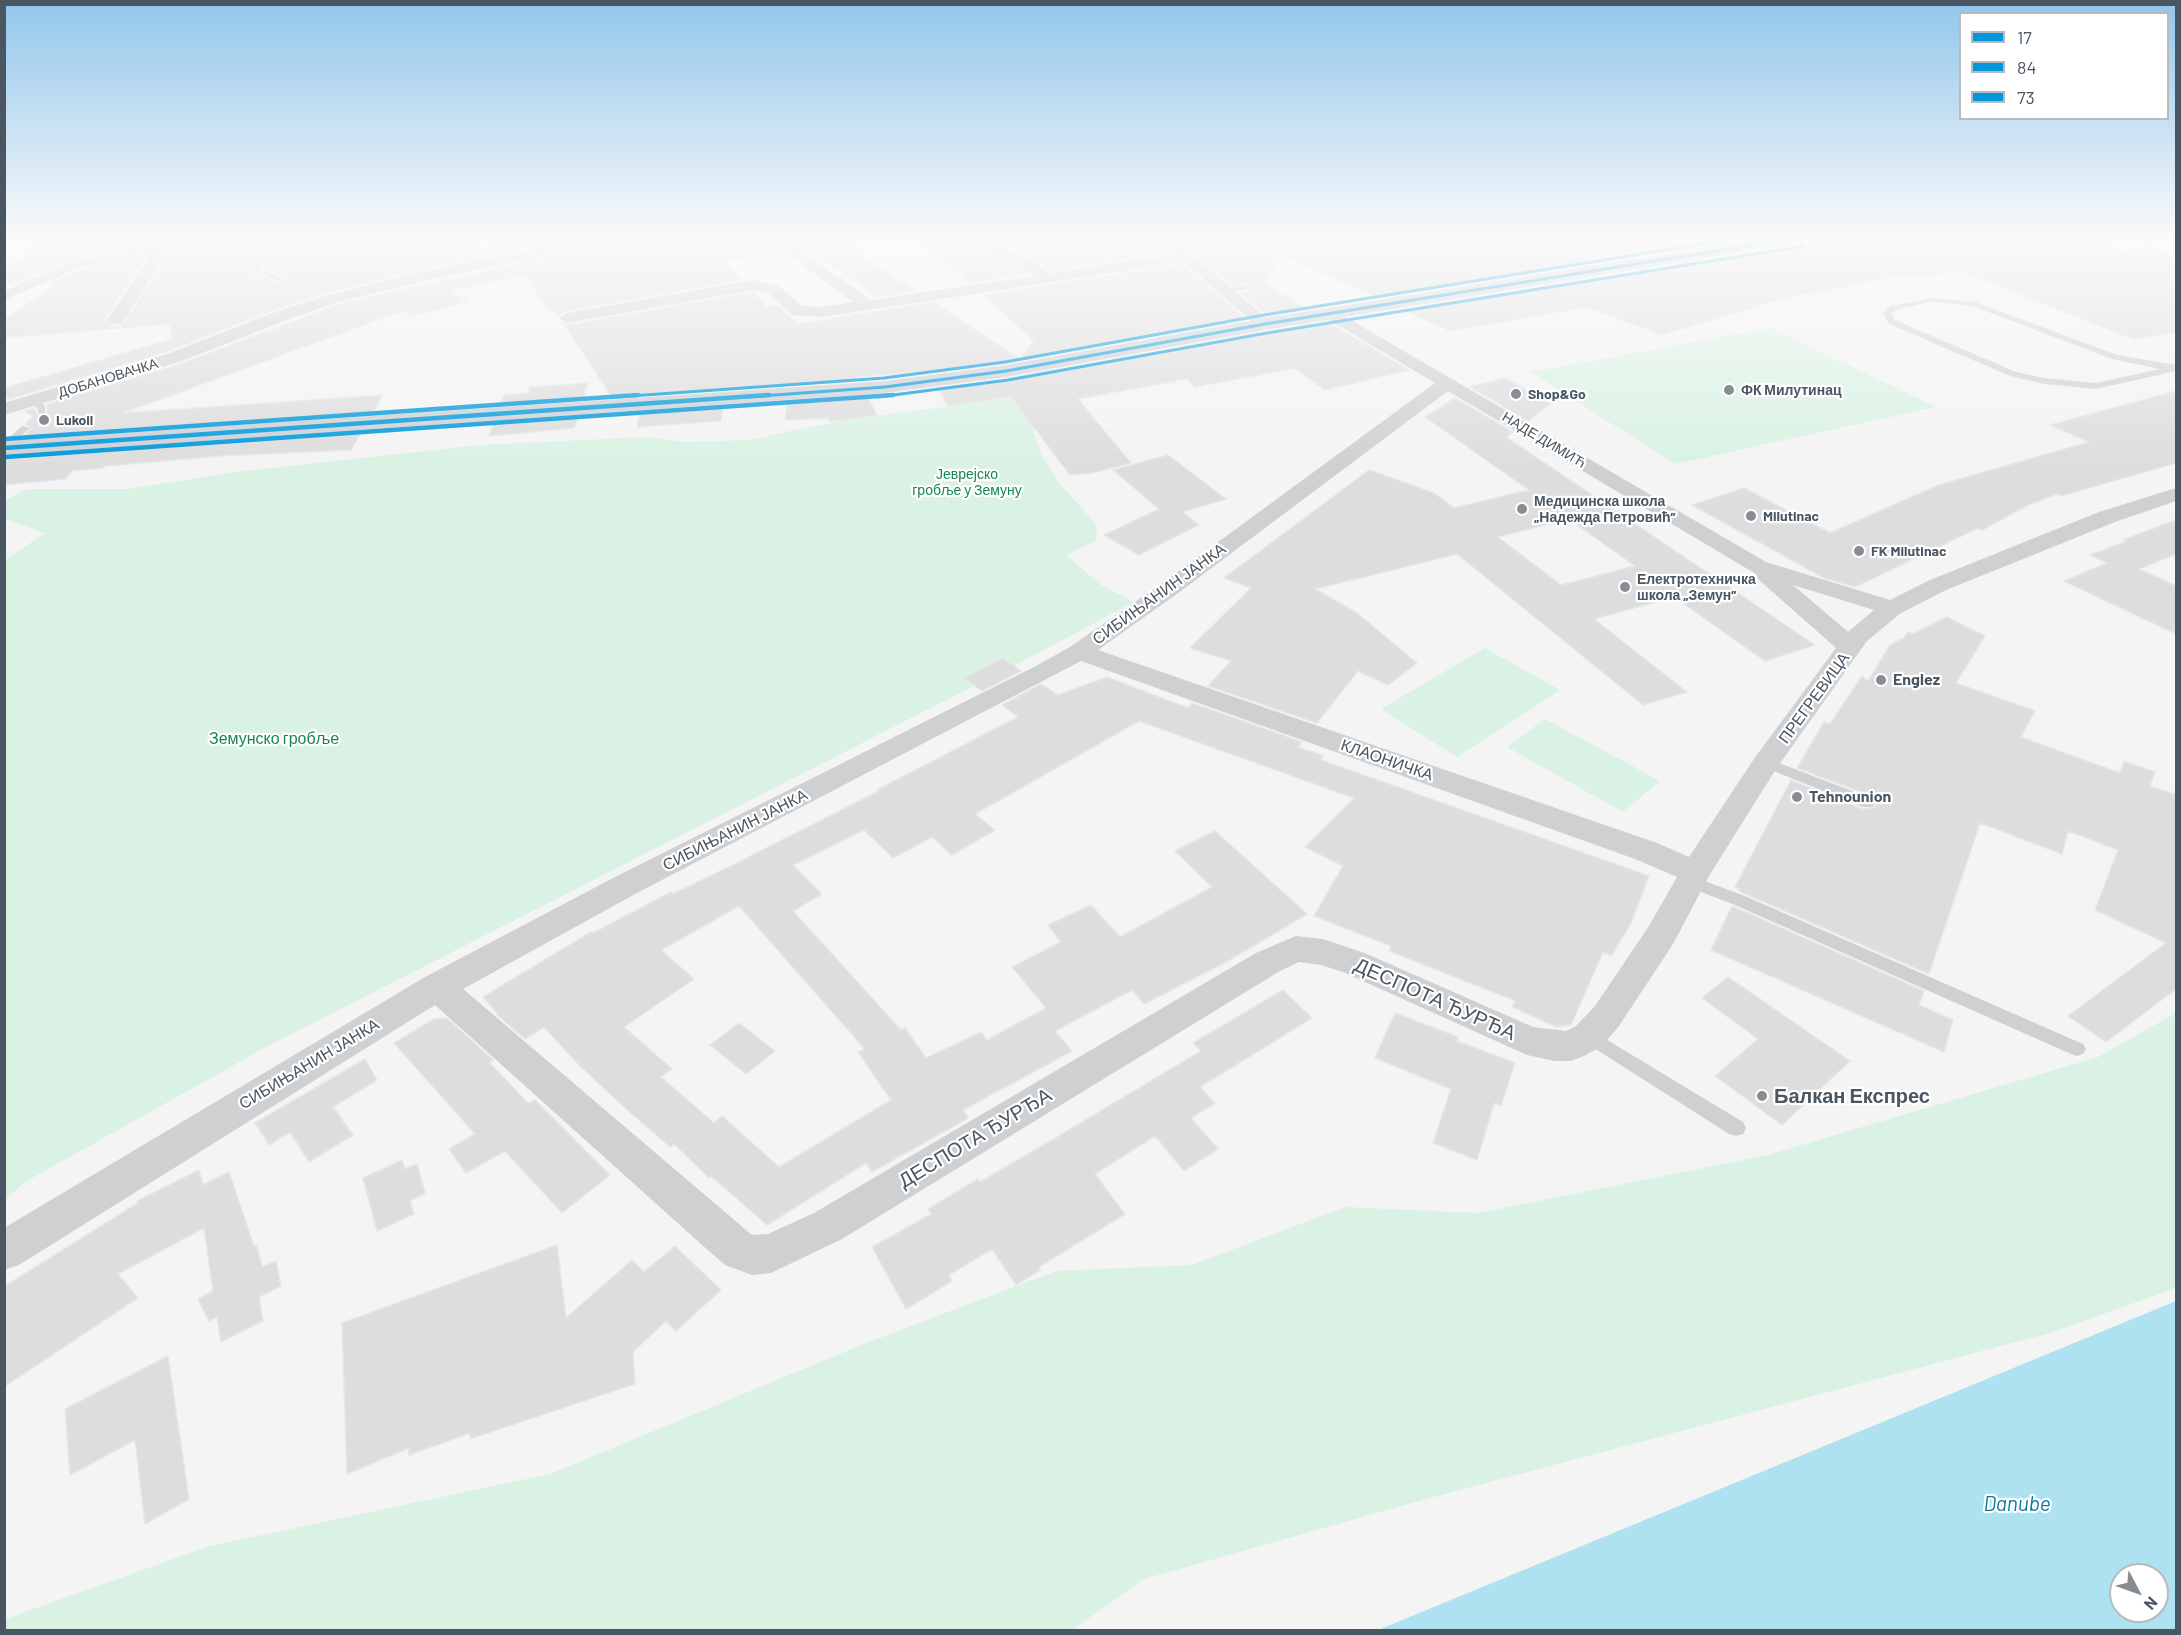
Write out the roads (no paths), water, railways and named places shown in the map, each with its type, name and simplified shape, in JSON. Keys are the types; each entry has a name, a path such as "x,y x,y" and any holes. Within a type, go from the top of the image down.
{"main road":[{"path":"4,448 885,387 1005,371 1328,313"}],"street":[{"path":"115,320 119,313"},
{"name":"ДОБАНОВАЧКА","path":"24,407 180,355 289,313"},
{"path":"567,318 594,313"},
{"path":"1253,313 1265,324"},
{"name":"НАДЕ ДИМИЋ","path":"1331,313 1758,567 1851,648"},
{"name":"СИБИЊАНИН ЈАНКА","path":"4,1251 437,987 626,885 1035,677 1079,652 1173,586 1447,383"},
{"name":"ПРЕГРЕВИЦА","path":"1580,1041 1607,1016 1655,944 1692,876 1766,764 1858,636 1892,608 1938,585 2107,517 2176,494"},
{"name":"НАДЕ ДИМИЋ","path":"1758,567 1892,608"},
{"name":"КЛАОНИЧКА","path":"1079,652 1646,851 1692,876"},
{"name":"ДЕСПОТА ЂУРЂА","path":"437,987 715,1231 740,1251 752,1255 771,1253 828,1226 1268,962 1296,949 1323,952 1354,963 1527,1040 1555,1046 1580,1041"}],"lane":[{"path":"1888,313 1892,322 2003,370 2044,381 2096,386 2176,369"},
{"path":"1998,313 2115,357 2176,369"},
{"path":"4,448 25,428"},
{"path":"1766,764 1868,803"},
{"path":"1692,876 1741,901 2078,1049"},
{"path":"1580,1041 1736,1128"}],"water":[{"name":"Danube","path":"2176,1301 2176,1630 1378,1630"}],"place":[{"name":"ФК Милутинац","path":"1729,390"},
{"name":"Shop&Go","path":"1516,394"},
{"name":"Lukoil","path":"44,420"},
{"name":"Медицинска школа „Надежда Петровић”","path":"1522,509"},
{"name":"Milutinac","path":"1751,516"},
{"name":"FK Milutinac","path":"1859,551"},
{"name":"Електротехничка школа „Земун”","path":"1625,587"},
{"name":"Englez","path":"1881,680"},
{"name":"Tehnounion","path":"1797,797"},
{"name":"Балкан Експрес","path":"1762,1096"}],"park label":[{"name":"Јеврејско гробље у Земуну","path":"967,482"},
{"name":"Земунско гробље","path":"274,739"}]}
